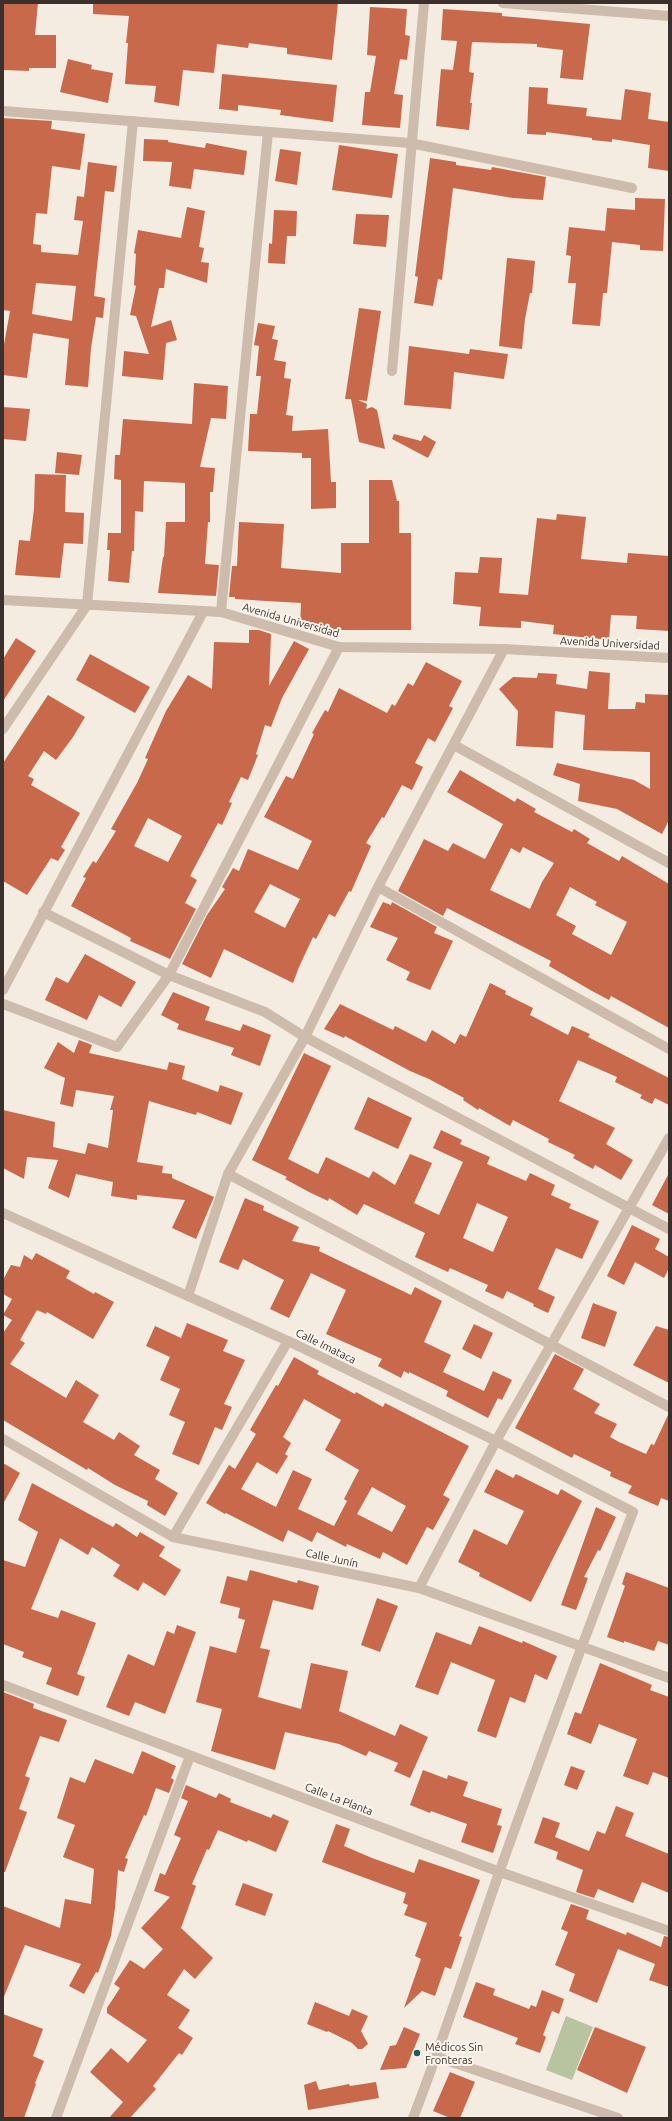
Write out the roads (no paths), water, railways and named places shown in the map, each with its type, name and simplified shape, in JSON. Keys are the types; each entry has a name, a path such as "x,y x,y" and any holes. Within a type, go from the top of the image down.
{"street":[{"path":"392,371 410,143 424,3"},
{"path":"503,3 581,6 669,16"},
{"path":"3,111 410,143 632,188"},
{"path":"3,728 87,605 133,121"},
{"path":"221,612 268,132"},
{"name":"Avenida Universidad","path":"3,600 221,612 339,647 504,649 669,658"},
{"path":"3,990 203,612"},
{"path":"3,1004 117,1047 169,975 339,647"},
{"path":"188,1296 228,1174 305,1037 378,887 504,649"},
{"path":"454,745 669,864"},
{"path":"378,887 669,1049"},
{"path":"43,912 169,975 265,1012 305,1037 669,1229"},
{"path":"419,1588 496,1441 669,1138"},
{"path":"228,1174 669,1407"},
{"name":"Calle Imataca","path":"3,1213 288,1341 496,1441 633,1512 581,1646"},
{"path":"173,1537 288,1341"},
{"name":"Calle Junín","path":"3,1439 173,1537 419,1588 669,1678"},
{"path":"413,2118 437,2057 500,1872 581,1646"},
{"name":"Calle La Planta","path":"3,1685 500,1872 669,1931"},
{"path":"56,2118 190,1756"},
{"path":"437,2057 618,2118"}],"place":[{"name":"Médicos Sin Fronteras","path":"417,2053"}]}
